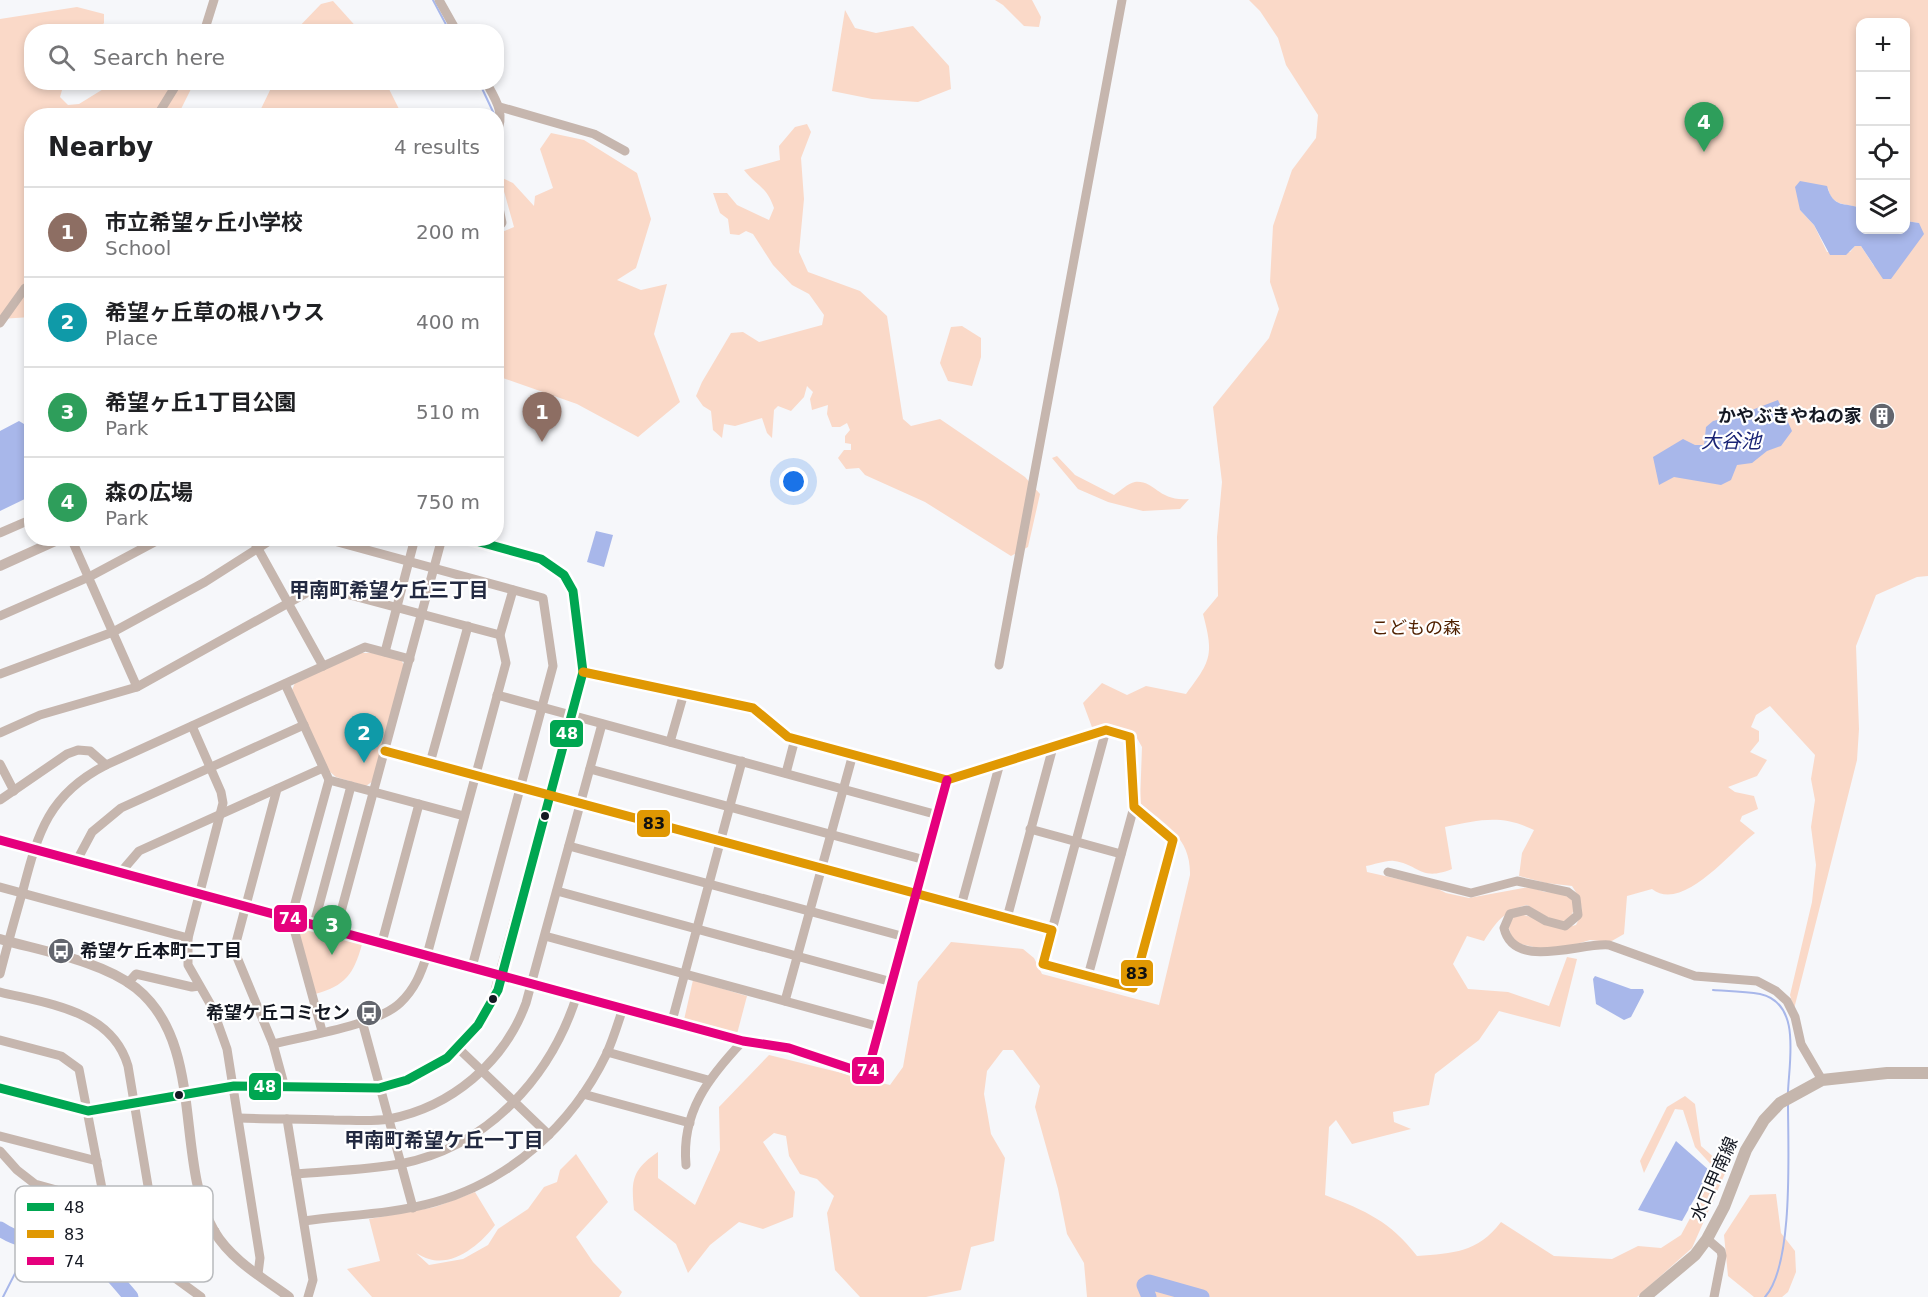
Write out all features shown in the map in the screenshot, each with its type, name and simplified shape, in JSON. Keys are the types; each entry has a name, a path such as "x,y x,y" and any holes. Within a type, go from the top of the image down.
{"main road":[{"name":"水口甲南線","path":"1645,1297 1695,1255 1707,1239 1724,1207 1740,1161 1754,1135 1788,1097 1821,1080 1887,1073 1928,1073"}],"street":[{"path":"206,24 214,0"},
{"path":"439,0 452,24"},
{"path":"999,665 1122,0"},
{"path":"162,108 173,90"},
{"path":"491,90 500,106 594,134 625,151"},
{"path":"0,323 24,291"},
{"path":"0,533 24,522"},
{"path":"0,566 44,546"},
{"path":"74,546 137,687"},
{"path":"0,616 89,577 147,546"},
{"path":"0,674 113,632 206,582 261,546"},
{"path":"352,546 543,598 553,666 472,967"},
{"path":"385,652 413,546"},
{"path":"336,930 440,546"},
{"path":"0,1088 88,1111 234,1086 380,1088 418,1075 447,1058 458,1048 492,1003 502,975 583,672 575,603 570,584 564,575 541,559 494,546"},
{"path":"258,548 323,666"},
{"path":"0,733 40,715 137,687 310,591 326,589 500,635"},
{"path":"273,1044 383,1014 400,1004 418,981 506,663 500,635 513,590"},
{"path":"430,763 468,626"},
{"path":"0,974 4,940 22,893 40,829 60,799 80,780 106,765 365,647 410,659"},
{"path":"583,672 753,708 781,732 795,739 946,780 1106,730 1130,736 1134,807 1088,976"},
{"path":"285,684 329,780 291,918 322,1031"},
{"path":"670,742 684,693"},
{"path":"497,695 938,815"},
{"path":"238,1118 388,1119 440,1101 482,1071 502,1048 518,1022 532,983 602,724"},
{"path":"77,860 92,832 114,813 304,725"},
{"path":"192,726 223,798 221,814 188,939 188,965 220,1028 234,1086 260,1258 258,1274"},
{"path":"1106,730 1043,964 1133,988 1173,840 1134,807"},
{"path":"786,773 795,739"},
{"path":"1007,918 1053,747"},
{"path":"0,800 67,754 78,750 94,753 106,765"},
{"path":"385,751 1052,930"},
{"path":"785,1001 853,754"},
{"path":"672,1021 742,761"},
{"path":"961,906 1000,763"},
{"path":"0,764 14,791"},
{"path":"121,872 139,851 323,768"},
{"path":"590,769 925,860"},
{"path":"329,780 464,816"},
{"path":"0,840 744,1041 789,1048 867,1074 946,780"},
{"path":"314,924 351,786"},
{"path":"277,789 234,950 273,1044 285,1088"},
{"path":"382,942 419,804"},
{"path":"1030,829 1121,854"},
{"path":"569,846 904,937"},
{"path":"1388,872 1471,893 1517,881 1568,892 1576,898 1578,915 1565,926 1546,921 1527,910 1510,914 1504,928 1506,935 1509,941 1520,947 1546,952 1569,951 1594,944 1609,945 1695,976 1757,981 1776,991 1787,1001 1795,1017 1801,1044 1821,1080"},
{"path":"0,887 188,939"},
{"path":"557,891 892,982"},
{"path":"545,936 880,1027"},
{"path":"4,940 108,970 137,989 158,1013 174,1042 200,1186"},
{"path":"128,983 136,974 192,987 199,986"},
{"path":"0,992 74,1011 100,1024 112,1035 126,1059 149,1186"},
{"path":"296,1174 401,1164 456,1144 515,1102 539,1075 556,1049 577,996"},
{"path":"304,1221 412,1208 453,1196 488,1181 515,1163 549,1135 583,1094 607,1053 623,1008"},
{"path":"362,1021 412,1208"},
{"path":"0,1040 61,1056 73,1062 81,1073 102,1186"},
{"path":"686,1165 684,1146 696,1100 708,1080 744,1041"},
{"path":"458,1048 549,1135"},
{"path":"607,1053 708,1080"},
{"path":"583,1094 690,1123"},
{"path":"287,1119 313,1280 308,1297"},
{"path":"0,1136 97,1161"},
{"path":"0,1151 17,1170 35,1184 42,1186"},
{"path":"213,1228 236,1258 289,1297"},
{"path":"1707,1239 1721,1251 1722,1256 1714,1297"},
{"path":"181,1282 201,1297"}],"green space":[{"path":"995,0 1032,0 1041,17 1039,27 1024,26"},
{"name":"こどもの森","path":"1249,0 1928,0 1928,576 1917,577 1876,595 1856,646 1859,729 1857,760 1794,1009 1790,995 1812,902 1816,865 1811,827 1815,800 1811,779 1815,755 1770,706 1756,715 1751,727 1759,731 1759,741 1750,752 1767,760 1757,776 1728,787 1735,792 1754,796 1758,809 1742,816 1740,821 1755,833 1692,887 1678,893 1664,894 1652,889 1627,896 1624,934 1610,942 1590,940 1570,946 1542,949 1513,942 1508,925 1516,914 1532,917 1557,927 1565,927 1576,925 1581,914 1580,901 1572,886 1546,883 1519,876 1522,853 1534,830 1522,825 1490,820 1445,827 1452,869 1441,873 1426,873 1394,861 1366,866 1367,872 1434,887 1446,893 1469,898 1529,887 1545,892 1563,893 1573,898 1575,907 1570,919 1557,923 1527,905 1513,910 1502,918 1484,941 1467,936 1453,964 1468,989 1508,992 1549,1006 1567,957 1577,959 1560,1027 1499,1011 1479,1040 1435,1074 1429,1105 1393,1112 1394,1122 1411,1129 1352,1144 1336,1120 1329,1127 1325,1195 1376,1218 1397,1234 1417,1256 1454,1252 1474,1246 1501,1222 1554,1256 1612,1259 1638,1246 1661,1248 1681,1235 1716,1170 1695,1147 1683,1110 1675,1109 1644,1173 1640,1161 1667,1107 1685,1096 1695,1104 1701,1146 1727,1169 1692,1248 1637,1297 1087,1297 1084,1263 1067,1234 1058,1189 1035,1107 1040,1086 1013,1050 1003,1050 987,1071 984,1094 991,1134 1005,1158 994,1241 971,1247 961,1290 926,1297 860,1297 835,1270 827,1213 834,1196 817,1179 800,1174 789,1156 786,1136 774,1133 763,1142 795,1192 793,1217 763,1229 739,1222 710,1245 688,1273 676,1244 634,1210 633,1183 638,1170 658,1152 658,1178 695,1205 720,1150 719,1107 769,1055 890,1085 903,1067 918,982 951,942 1023,949 1034,958 1042,974 1159,1005 1190,875 1189,862 1186,851 1175,833 1140,803 1142,747 1134,733 1107,725 1093,730 1083,703 1102,683 1127,695 1146,686 1186,694 1201,673 1208,657 1208,639 1203,614 1218,596 1217,537 1222,482 1213,407 1269,338 1279,309 1270,282 1273,226 1292,170 1316,138 1318,115 1286,65 1278,38 1260,11"},
{"path":"333,1 354,24 302,24 321,4"},
{"path":"77,7 104,14 103,24 24,24 24,90 62,90 60,97 68,105 79,104 102,90 190,90 182,108 24,108 24,317 0,319 0,19"},
{"path":"845,10 855,28 876,33 913,26 949,66 951,89 918,102 872,99 832,91"},
{"path":"270,90 390,90 398,108 261,108"},
{"path":"807,124 811,132 801,158 804,199 799,252 808,272 860,291 887,316 903,419 911,426 940,419 1025,477 1040,494 1028,547 1011,556 925,502 865,475 859,468 846,469 838,458 844,450 851,450 851,444 845,443 845,436 850,430 847,423 840,427 832,427 827,414 828,405 812,410 810,399 813,392 807,386 804,397 791,411 778,406 774,410 772,438 767,433 762,418 735,426 724,424 722,438 713,430 711,411 703,406 696,396 731,333 743,332 759,342 822,325 824,315 809,294 792,285 773,265 753,234 746,231 739,235 730,234 728,219 720,213 713,193 727,193 737,205 769,220 774,208 771,200 744,170 780,160 779,146 795,127"},
{"path":"551,133 584,140 637,173 651,219 636,268 617,280 641,290 667,284 654,334 680,402 638,437 577,404 504,378 504,231 514,227 504,191 504,179 513,183 534,206 535,196 553,188 540,149"},
{"path":"962,326 981,338 981,357 972,386 948,381 940,363 951,327"},
{"path":"1057,456 1075,475 1114,495 1130,484 1142,482 1170,497 1189,499 1180,509 1143,511 1108,502 1078,489 1052,458"},
{"path":"361,653 372,653 401,660 404,665 373,781 366,786 336,777 329,771 292,690 295,683"},
{"path":"296,927 362,944 352,971 341,983 315,994"},
{"path":"693,980 747,996 737,1034 684,1020"},
{"path":"576,1154 608,1202 576,1237 593,1262 622,1292 619,1297 372,1297 347,1269 380,1261 369,1219 435,1207 475,1192 495,1225 483,1239 466,1252 448,1260 438,1261 416,1253 429,1265 463,1259 488,1245 498,1229 528,1209 544,1187 557,1182 560,1170"},
{"path":"1776,1194 1781,1233 1795,1251 1796,1272 1788,1292 1782,1297 1754,1297 1728,1276 1724,1235 1750,1195"}],"water":[{"path":"1800,181 1827,186 1836,201 1856,207 1856,234 1910,234 1910,222 1919,223 1924,234 1891,279 1883,279 1861,246 1855,246 1846,255 1830,255 1814,225 1800,210 1795,187"},
{"name":"大谷池","path":"1778,400 1792,431 1781,446 1767,451 1752,463 1737,465 1731,480 1721,485 1674,477 1659,485 1653,457 1683,439 1695,445 1704,445 1706,427 1713,421 1744,413"},
{"path":"19,421 24,424 24,499 0,511 0,431"},
{"path":"596,531 613,535 604,567 587,562"},
{"path":"1595,976 1631,989 1643,989 1644,992 1631,1017 1624,1020 1596,1004 1593,979"},
{"path":"1676,1141 1710,1171 1682,1221 1638,1210"}],"waterway":[{"path":"433,0 446,24"},
{"path":"483,90 491,108"},
{"path":"1713,990 1760,994 1773,1000 1782,1009 1788,1021 1790,1035 1788,1092"},
{"path":"1765,1297 1774,1281 1781,1260 1785,1234 1788,1104"},
{"path":"0,1229 15,1237"},
{"path":"3,1297 15,1273"},
{"path":"118,1282 131,1297"},
{"path":"1149,1297 1144,1285 1149,1282 1202,1297"}],"transit line":[{"name":"48","path":"0,1088 88,1111 234,1086 379,1088 407,1080 447,1058 478,1025 498,990 583,672 573,591 564,575 541,559 494,546"},
{"name":"83","path":"385,751 1052,930 1043,964 1133,988 1173,840 1134,807 1130,737 1106,730 947,780 788,737 753,708 583,672"},
{"name":"74","path":"0,840 743,1041 789,1048 867,1074 947,780"}],"place":[{"name":"森の広場","path":"1704,152"},
{"name":"かやぶきやねの家","path":"1882,416"},
{"name":"市立希望ヶ丘小学校","path":"542,442"},
{"name":"希望ヶ丘草の根ハウス","path":"364,763"},
{"name":"希望ケ丘本町二丁目","path":"61,951"},
{"name":"希望ヶ丘1丁目公園","path":"332,955"},
{"name":"希望ケ丘コミセン","path":"369,1013"}],"district":[{"name":"甲南町希望ケ丘三丁目","path":"389,590"},
{"name":"甲南町希望ケ丘一丁目","path":"444,1140"}]}
